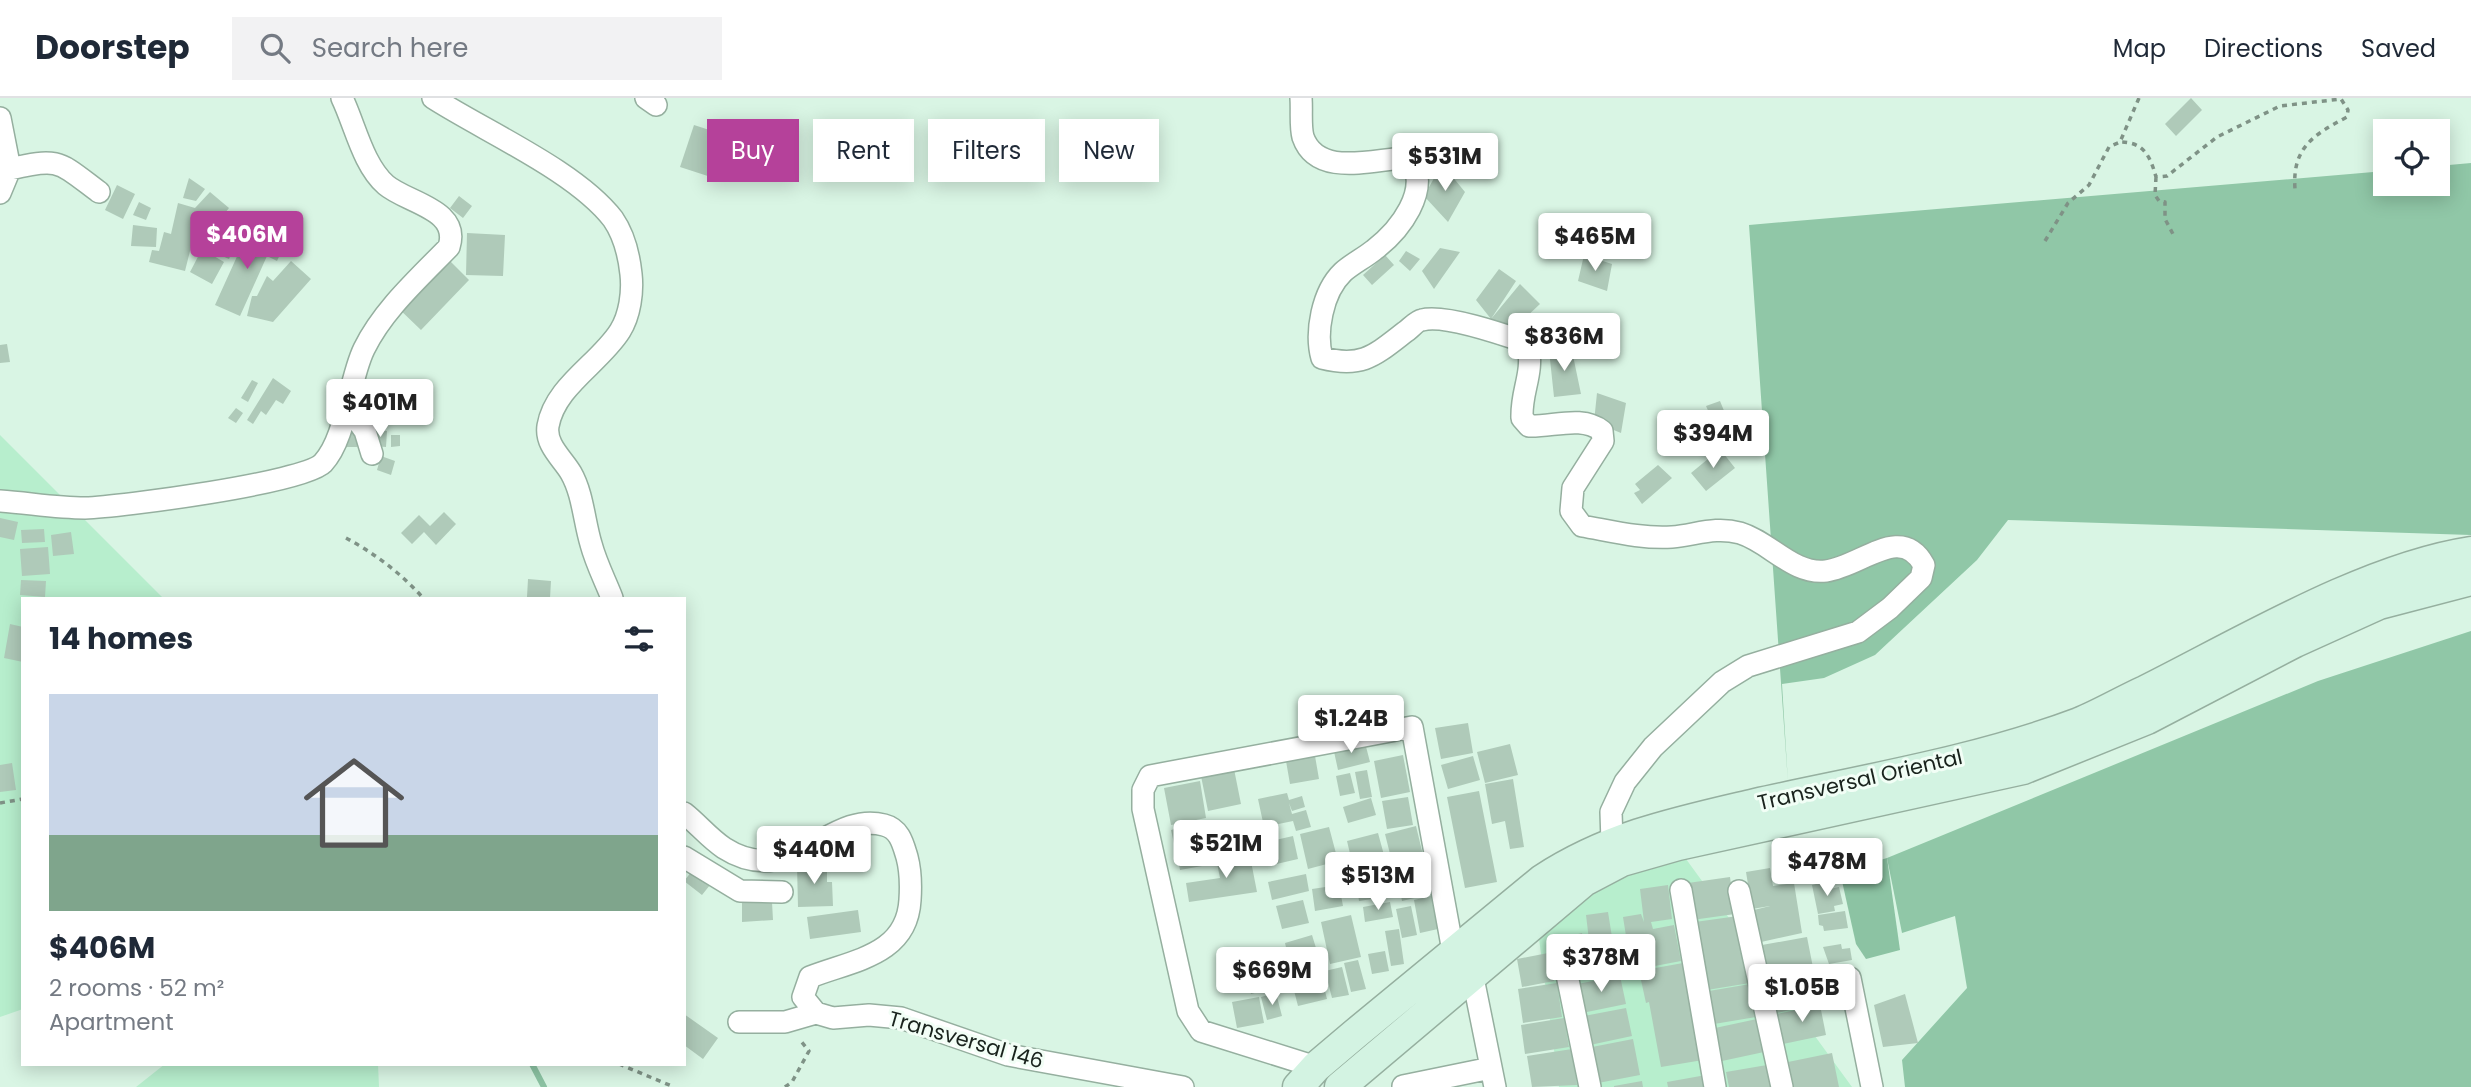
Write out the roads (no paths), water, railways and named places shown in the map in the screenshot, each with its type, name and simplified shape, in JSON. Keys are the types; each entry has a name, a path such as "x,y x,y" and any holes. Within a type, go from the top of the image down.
{"main road":[{"name":"Transversal Oriental","path":"1307,1077 1396,1003 1453,951 1542,880 1612,842 1675,822 2010,747 2081,722 2336,597 2404,569 2471,552"},
{"name":"Transversal Oriental","path":"1340,1087 1584,881 1622,861 1678,845 2024,769 2147,719 2295,642 2379,604 2471,580"}],"street":[{"path":"0,501 38,507 88,508 257,485 296,477 321,465 330,452 366,346 399,299 449,247 453,237 450,227 427,205 387,186 373,169 342,98"},
{"path":"1301,98 1303,137 1312,150 1339,163 1410,158 1417,174 1416,192 1408,212 1376,249 1342,272 1331,287 1317,341 1322,358 1342,363 1368,360 1421,320 1439,320 1496,332 1528,344 1530,380 1522,405 1522,418 1529,426 1580,422 1595,425 1602,431 1603,441 1573,488 1571,511 1582,526 1644,537 1674,537 1712,529 1741,534 1802,568 1825,571 1858,563 1896,545 1906,545 1917,552 1924,565 1921,578 1890,608 1857,632 1748,666 1721,682 1653,747 1625,782 1611,812 1612,842"},
{"path":"441,100 587,191 614,221 623,238 632,282 631,300 622,327 607,351 555,404 547,429 553,447 570,471 579,494 591,545 612,597"},
{"path":"0,118 10,169 0,193"},
{"path":"10,169 45,161 54,163 64,166 99,192"},
{"path":"346,404 365,432 372,454"},
{"path":"1307,1077 1201,1031 1188,1011 1143,809 1143,790 1150,776 1412,727 1453,951"},
{"path":"686,815 726,849 756,859 774,861 803,852 837,832 867,823 887,825 901,837 911,884 909,916 902,933 880,951 810,978 803,996 816,1013 785,1022 739,1022"},
{"path":"686,858 740,891 782,892"},
{"path":"1681,890 1715,1087"},
{"path":"1739,891 1782,1087"},
{"path":"1566,970 1590,1087"},
{"path":"1403,1086 1493,1077 1472,973"},
{"path":"1850,978 1872,1087"},
{"name":"Transversal 146","path":"816,1013 833,1018 869,1015 901,1018 1008,1055 1183,1087"},
{"path":"1070,1087 1085,1071"}],"waterway":[{"path":"533,1066 544,1087"}]}
